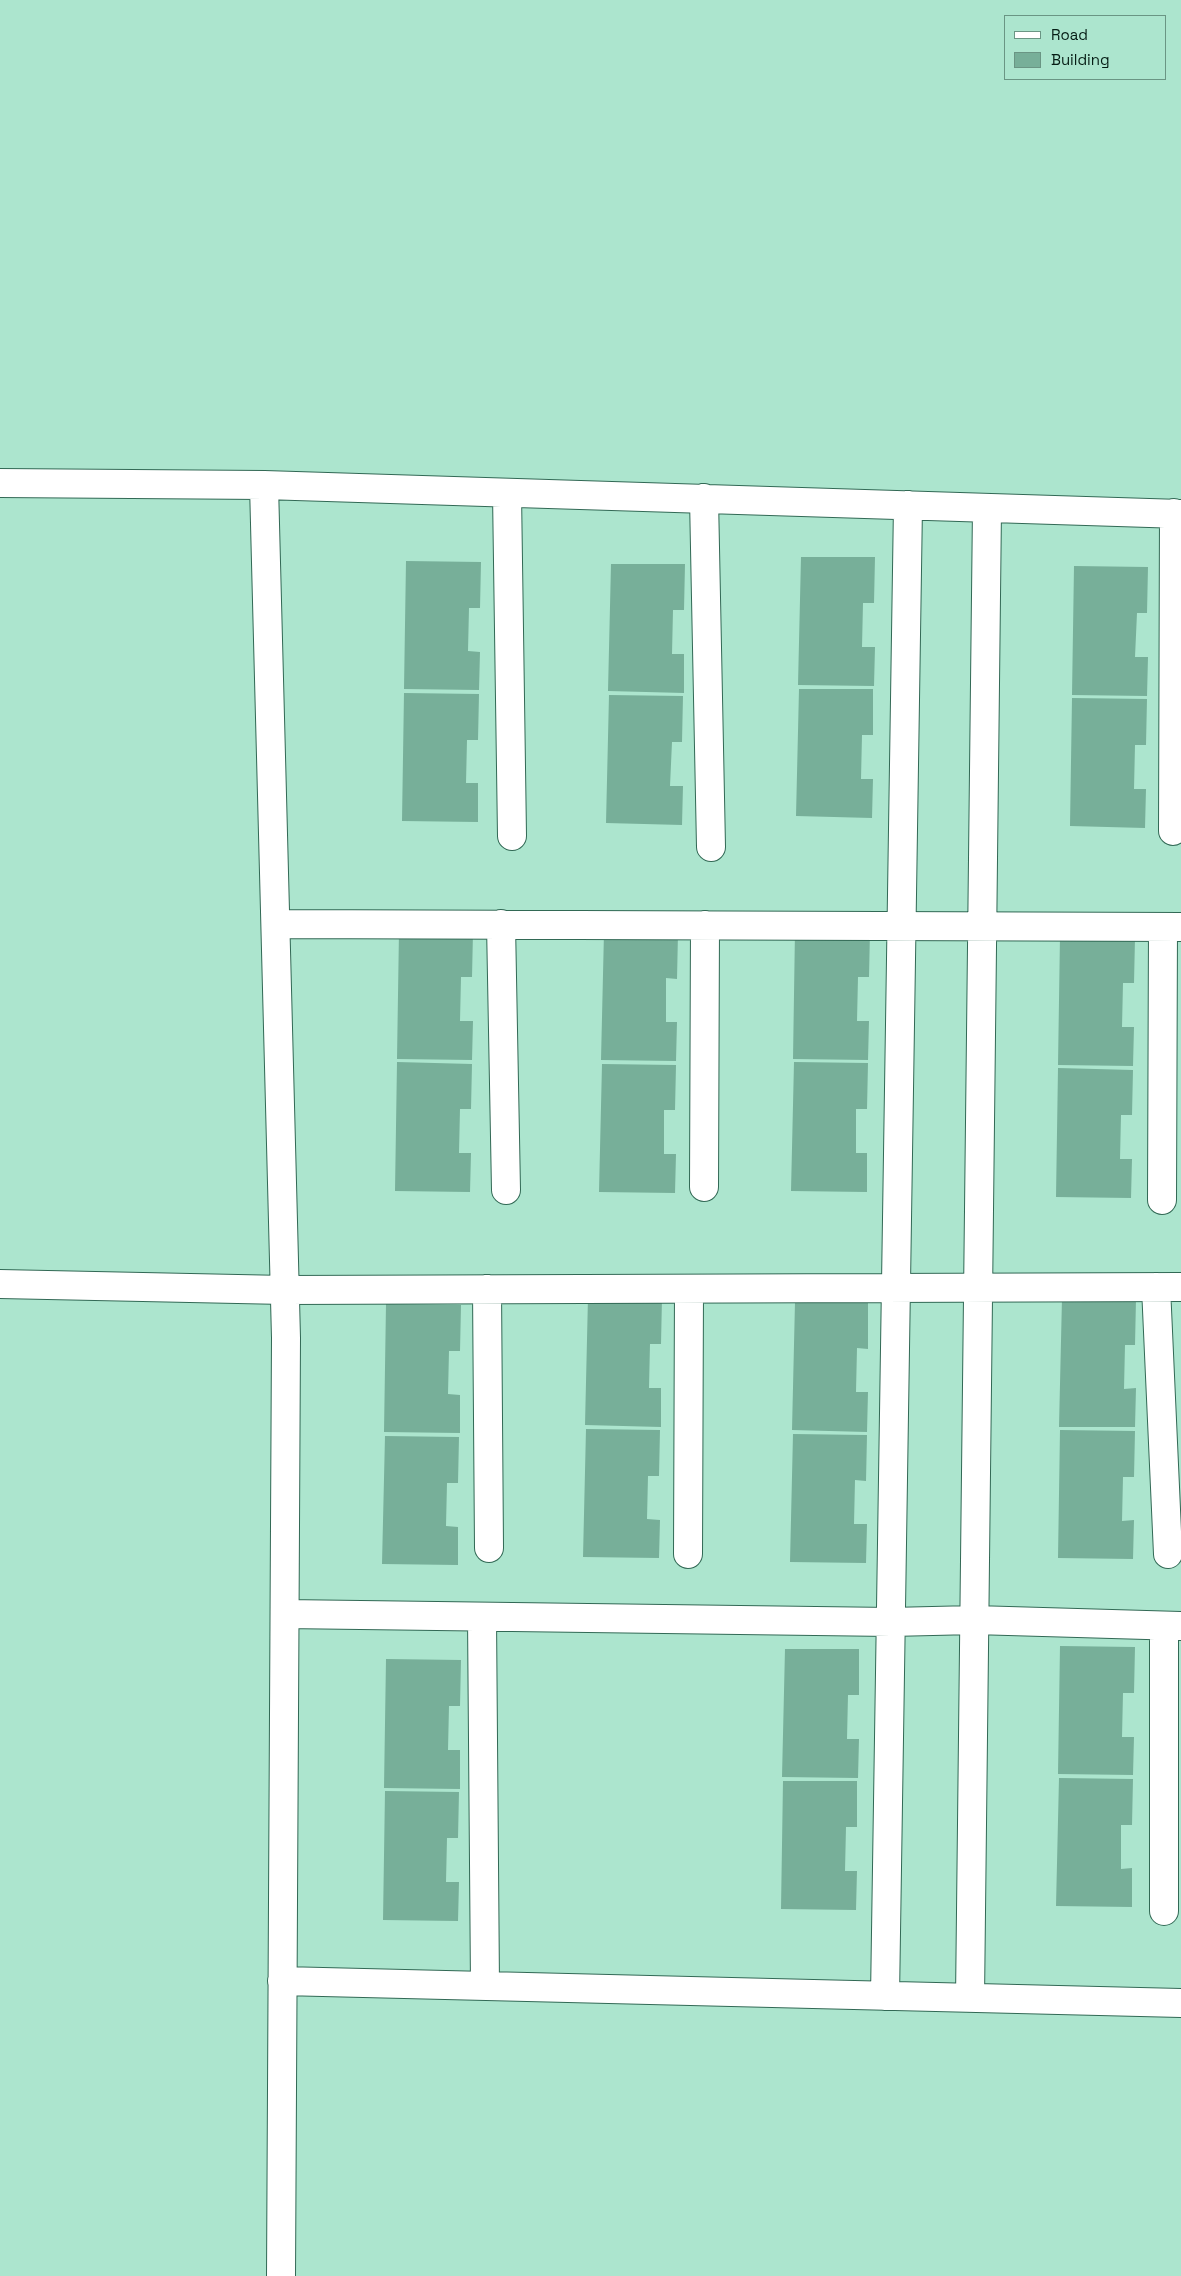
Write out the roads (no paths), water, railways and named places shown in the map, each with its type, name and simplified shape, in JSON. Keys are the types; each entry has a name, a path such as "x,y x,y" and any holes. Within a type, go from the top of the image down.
{"street":[{"path":"0,483 264,485 1177,513 1173,831"},
{"path":"264,485 285,1290 281,2276"},
{"path":"507,493 512,836"},
{"path":"704,498 711,847"},
{"path":"885,1996 908,505"},
{"path":"970,1998 987,508"},
{"path":"276,924 1172,927 1162,1200"},
{"path":"501,924 506,1190"},
{"path":"704,1187 706,925"},
{"path":"0,1284 285,1290 1168,1287 1168,1554"},
{"path":"487,1289 489,1548"},
{"path":"688,1289 688,1554"},
{"path":"285,1614 891,1622 974,1620 1173,1626 1164,1911"},
{"path":"482,1617 485,1986"},
{"path":"282,1981 1181,2003"}]}
